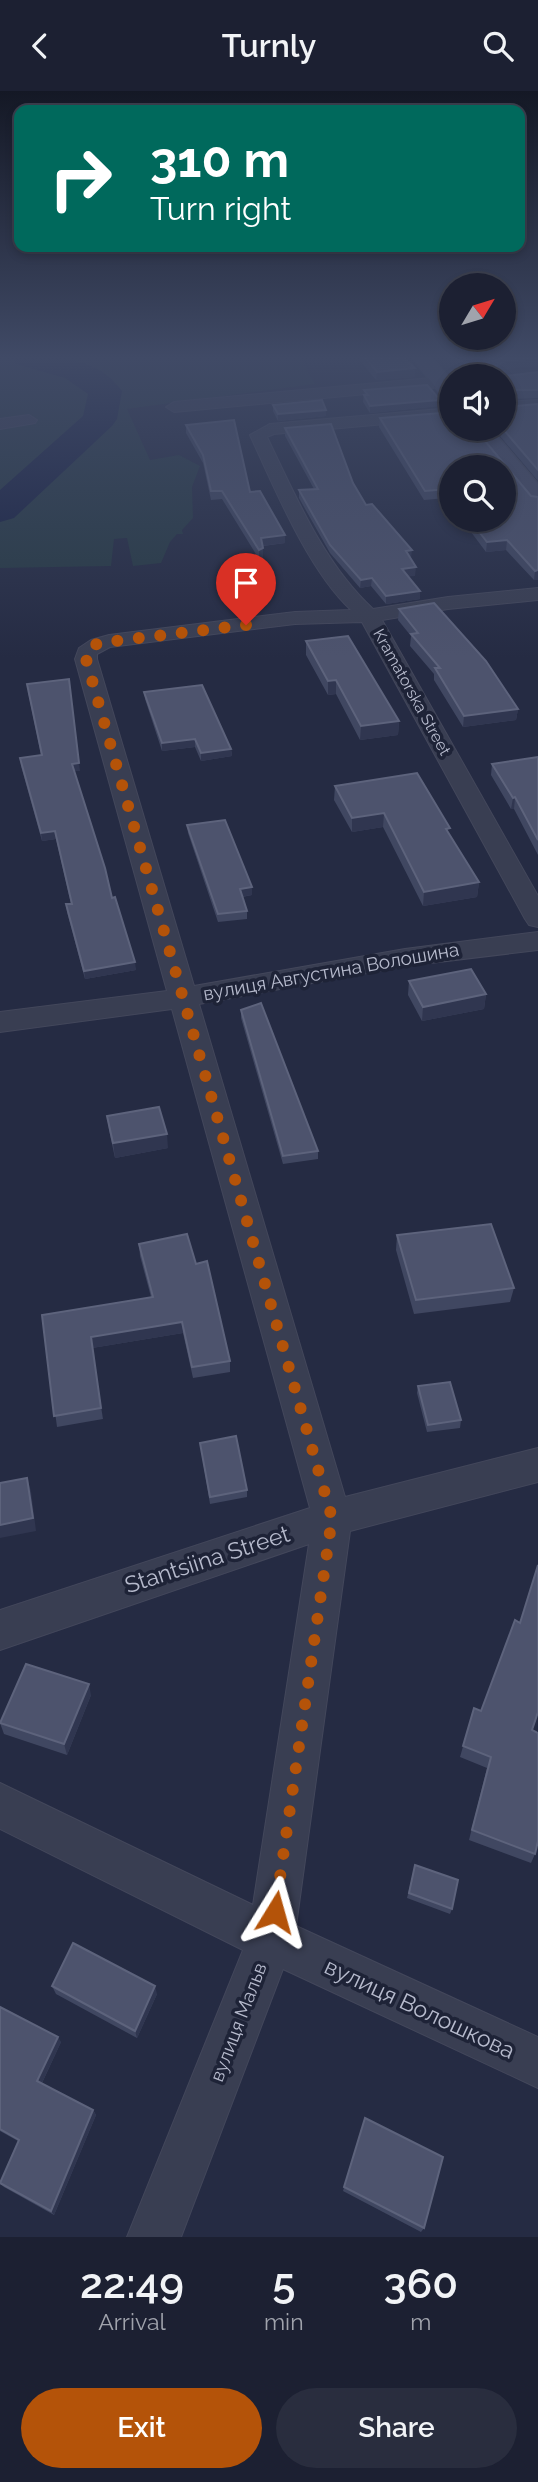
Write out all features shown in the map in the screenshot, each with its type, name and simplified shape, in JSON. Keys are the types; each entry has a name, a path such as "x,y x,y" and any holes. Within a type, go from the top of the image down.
{"street":[{"name":"Kramatorska Street","path":"268,457 293,509 342,591 369,616 538,919"},
{"path":"504,457 538,498"},
{"path":"369,616 448,603 538,594"},
{"name":"вулиця Мальв","path":"154,2237 271,1939 332,1518 86,652 90,647 109,641 295,618 369,616"},
{"name":"вулиця Августина Волошина","path":"0,1021 182,997 372,960 474,946 538,941"},
{"name":"Stantsiina Street","path":"0,1630 332,1518 538,1465"},
{"name":"вулиця Волошкова","path":"0,1805 271,1939 538,2063"}],"shaded area":[{"path":"0,457 149,457 150,460 183,457 200,466 192,487 193,518 182,530 183,534 177,534 170,542 161,563 133,566 127,538 114,539 111,566 0,568"}],"building":[{"path":"203,457 242,457 250,492 260,491 285,535 261,538 263,548 259,550 222,491 211,491"},
{"path":"301,457 343,457 353,483 366,505 372,504 412,550 406,551 416,567 402,569 420,591 386,596 372,578 361,580 330,545 299,490 318,489"},
{"path":"404,457 439,457 439,490 425,491"},
{"path":"527,457 538,457 538,470"},
{"path":"516,478 531,496 538,497 538,570 535,571 507,540 487,542 479,532 516,532"},
{"path":"434,603 486,661 518,709 464,716 435,668 440,668 411,634 418,633 399,609"},
{"path":"348,636 399,721 361,726 336,680 328,681 306,641"},
{"path":"69,679 79,763 72,764 112,898 115,897 135,962 84,971 66,904 72,904 55,831 41,833 20,758 42,755 27,684"},
{"path":"202,685 231,749 201,753 195,739 162,743 144,692"},
{"path":"538,757 538,840 515,797 513,798 492,764"},
{"path":"417,773 450,828 446,829 479,882 424,892 384,813 352,818 335,786"},
{"path":"225,820 252,887 240,889 247,911 218,914 187,825"},
{"path":"471,969 486,994 423,1007 409,981"},
{"path":"261,1003 318,1151 283,1156 241,1010"},
{"path":"159,1107 167,1134 113,1143 107,1116"},
{"path":"491,1224 514,1288 416,1300 397,1235"},
{"path":"187,1234 196,1264 207,1261 230,1361 192,1367 182,1322 91,1337 101,1408 54,1416 42,1315 153,1297 139,1244"},
{"path":"450,1382 461,1420 428,1425 418,1386"},
{"path":"236,1436 247,1490 210,1497 200,1443"},
{"path":"27,1478 33,1518 0,1525 0,1483"},
{"path":"538,1565 538,1712 532,1730 538,1733 538,1841 535,1854 472,1830 491,1757 463,1746 474,1708 481,1711 515,1620 520,1623"},
{"path":"26,1664 89,1684 64,1744 0,1723"},
{"path":"415,1865 458,1880 452,1909 409,1893"},
{"path":"73,1943 155,1986 135,2031 52,1986"},
{"path":"0,2007 58,2037 37,2081 93,2110 51,2211 0,2183 19,2140 0,2129"},
{"path":"365,2118 443,2157 424,2228 344,2187"}],"waterway":[{"path":"0,510 58,457"}],"route":[{"path":"246,625 98,643 86,652 86,659 332,1518 275,1912"}]}
